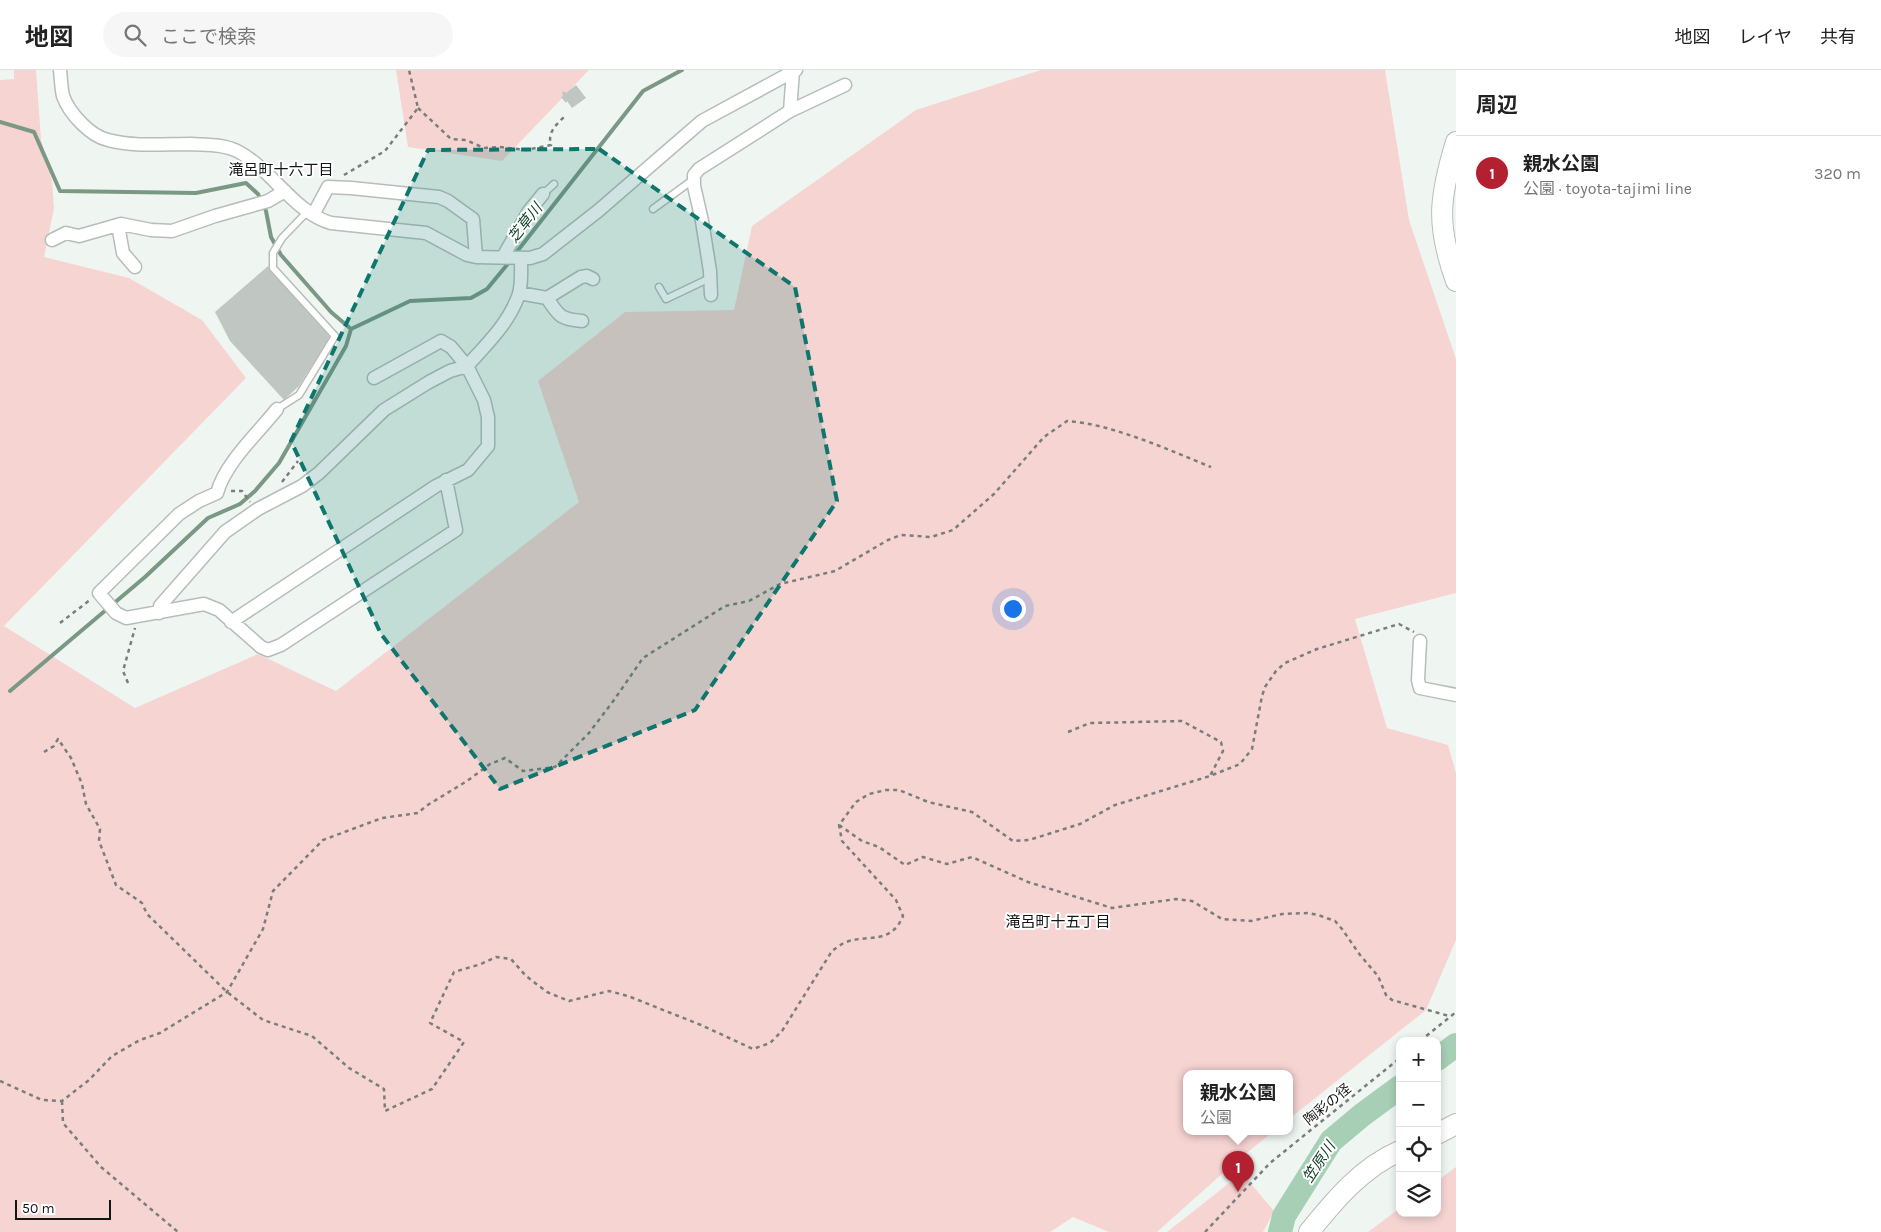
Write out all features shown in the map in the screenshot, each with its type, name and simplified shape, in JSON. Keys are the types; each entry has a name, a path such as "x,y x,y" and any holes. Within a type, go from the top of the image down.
{"main road":[{"path":"1454,269 1442,232 1442,194 1456,142"},
{"path":"1441,1132 1456,1124"},
{"path":"1309,1232 1341,1194 1370,1168 1396,1153"}],"street":[{"path":"60,70 63,95 72,114 87,128 106,140 129,144 222,146 239,152 311,213 331,223 426,233 467,255 521,258 530,258 543,254 605,205 702,121 794,71"},
{"path":"790,111 794,71"},
{"path":"711,295 704,229 694,186 694,175 699,169 790,111 845,85"},
{"path":"311,213 328,187 439,197 474,219 476,257"},
{"path":"52,240 66,233 79,236 118,225 172,231 215,216 262,203 286,191"},
{"path":"504,257 529,211 543,194"},
{"path":"118,225 123,252 135,268"},
{"path":"159,613 160,606 224,532 258,509 302,486 384,410 429,382 450,371 467,366 500,330 519,293 521,258"},
{"path":"519,293 547,298 581,277 587,276 593,279"},
{"path":"547,298 559,316 566,320 582,321"},
{"path":"231,622 446,480 468,470 488,446 488,418 484,400 467,366 451,347 441,341 374,378"},
{"path":"277,409 225,474 220,481 217,493 199,501 179,514 101,595 116,613 126,618 204,604 219,610 261,648 268,650 281,645 456,530 446,480"},
{"path":"1420,642 1418,680 1420,688 1456,695"}],"lane":[{"path":"653,209 694,179"},
{"path":"543,194 554,184"},
{"path":"277,409 299,395 335,336 273,268 273,253 282,238 311,213"},
{"path":"659,287 666,299 710,278"}],"path":[{"path":"409,70 418,108 452,139 466,140 484,148 500,147 526,150 551,145 550,140 553,128 565,116"},
{"path":"350,172 384,151 418,108"},
{"path":"0,1081 42,1100 62,1100 89,1080 112,1056 140,1040 160,1033 227,992 263,929 273,890 323,840 382,818 418,813 490,764 505,758 523,771 555,767 589,733 643,658 725,606 749,601 780,584 835,571 888,540 901,535 932,537 952,530 994,494 1044,437 1067,421 1094,426 1145,441 1211,467"},
{"path":"282,498 279,488 283,479 298,461"},
{"path":"242,491 252,505"},
{"path":"60,623 101,595"},
{"path":"128,682 123,670 135,629 133,617"},
{"path":"44,752 54,746 58,740 71,758 82,784 86,804 100,829 99,841 116,885 142,903 147,914 227,992 263,1020 312,1036 349,1068 384,1089 385,1111 432,1089 464,1042 430,1023 454,972 481,964 496,957 511,959 526,976 547,992 569,1001 609,992 628,996 701,1024 753,1049 770,1043 782,1031 832,951 845,942 885,936 899,926 903,916 896,900 842,841 839,825 856,802 868,794 886,790 899,790 928,802 972,812 1013,841 1029,840 1080,824 1116,805 1210,776 1240,764 1252,749 1265,687 1276,671 1285,663 1317,649 1399,624 1413,631 1420,642"},
{"path":"1068,732 1090,723 1182,721 1222,742 1223,751 1210,776"},
{"path":"839,825 862,841 879,847 905,865 923,857 947,864 972,857 1028,882 1112,908 1176,899 1192,901 1222,918 1251,922 1282,914 1308,913 1318,915 1335,921 1342,929 1360,955 1378,976 1386,996 1392,1000 1449,1016"},
{"path":"1425,1037 1456,1012"},
{"name":"陶彩の径","path":"1205,1232 1270,1163 1396,1061"},
{"path":"62,1100 63,1123 95,1160 178,1232"}],"highlighted area":[{"path":"599,149 795,287 837,501 695,710 500,789 381,634 291,441 428,150"}],"shaded area":[{"path":"14,70 36,70 41,139 52,181 54,208 44,257 129,278 202,320 246,378 4,626 135,708 258,654 336,691 579,502 538,381 625,312 734,310 752,226 916,110 1041,70 1385,70 1409,220 1456,359 1456,593 1355,619 1387,728 1448,745 1456,773 1456,940 1426,1010 1293,1116 1293,1070 1183,1070 1183,1135 1269,1135 1233,1164 1157,1232 1109,1232 1073,1217 1050,1232 0,1232 0,80 14,79"},
{"path":"396,70 589,70 502,161 408,147"},
{"path":"1456,1167 1456,1232 1368,1232 1396,1211 1396,1217 1441,1217 1441,1178"},
{"path":"1242,1173 1274,1211 1263,1232 1167,1232"}],"building":[{"path":"576,85 586,98 572,108 561,97 564,91 566,93"},
{"path":"268,266 330,337 299,386 284,400 230,341 215,312"}],"waterway":[{"name":"芝草川","path":"515,254 643,91 682,70"},
{"path":"0,122 34,132 60,191 196,193 246,183 258,194 266,211 271,237 281,255 331,312 351,329"},
{"name":"芝草川","path":"351,329 410,301 471,298 487,289 511,260"},
{"path":"10,691 145,577 208,518 240,504 255,491 279,463 346,346 351,329"},
{"name":"笠原川","path":"1441,1056 1456,1045"},
{"name":"笠原川","path":"1280,1232 1284,1216 1331,1141 1396,1090"}],"place":[{"name":"親水公園","path":"1238,1192"}],"district":[{"name":"滝呂町十六丁目","path":"281,170"},
{"name":"滝呂町十五丁目","path":"1058,922"}]}
